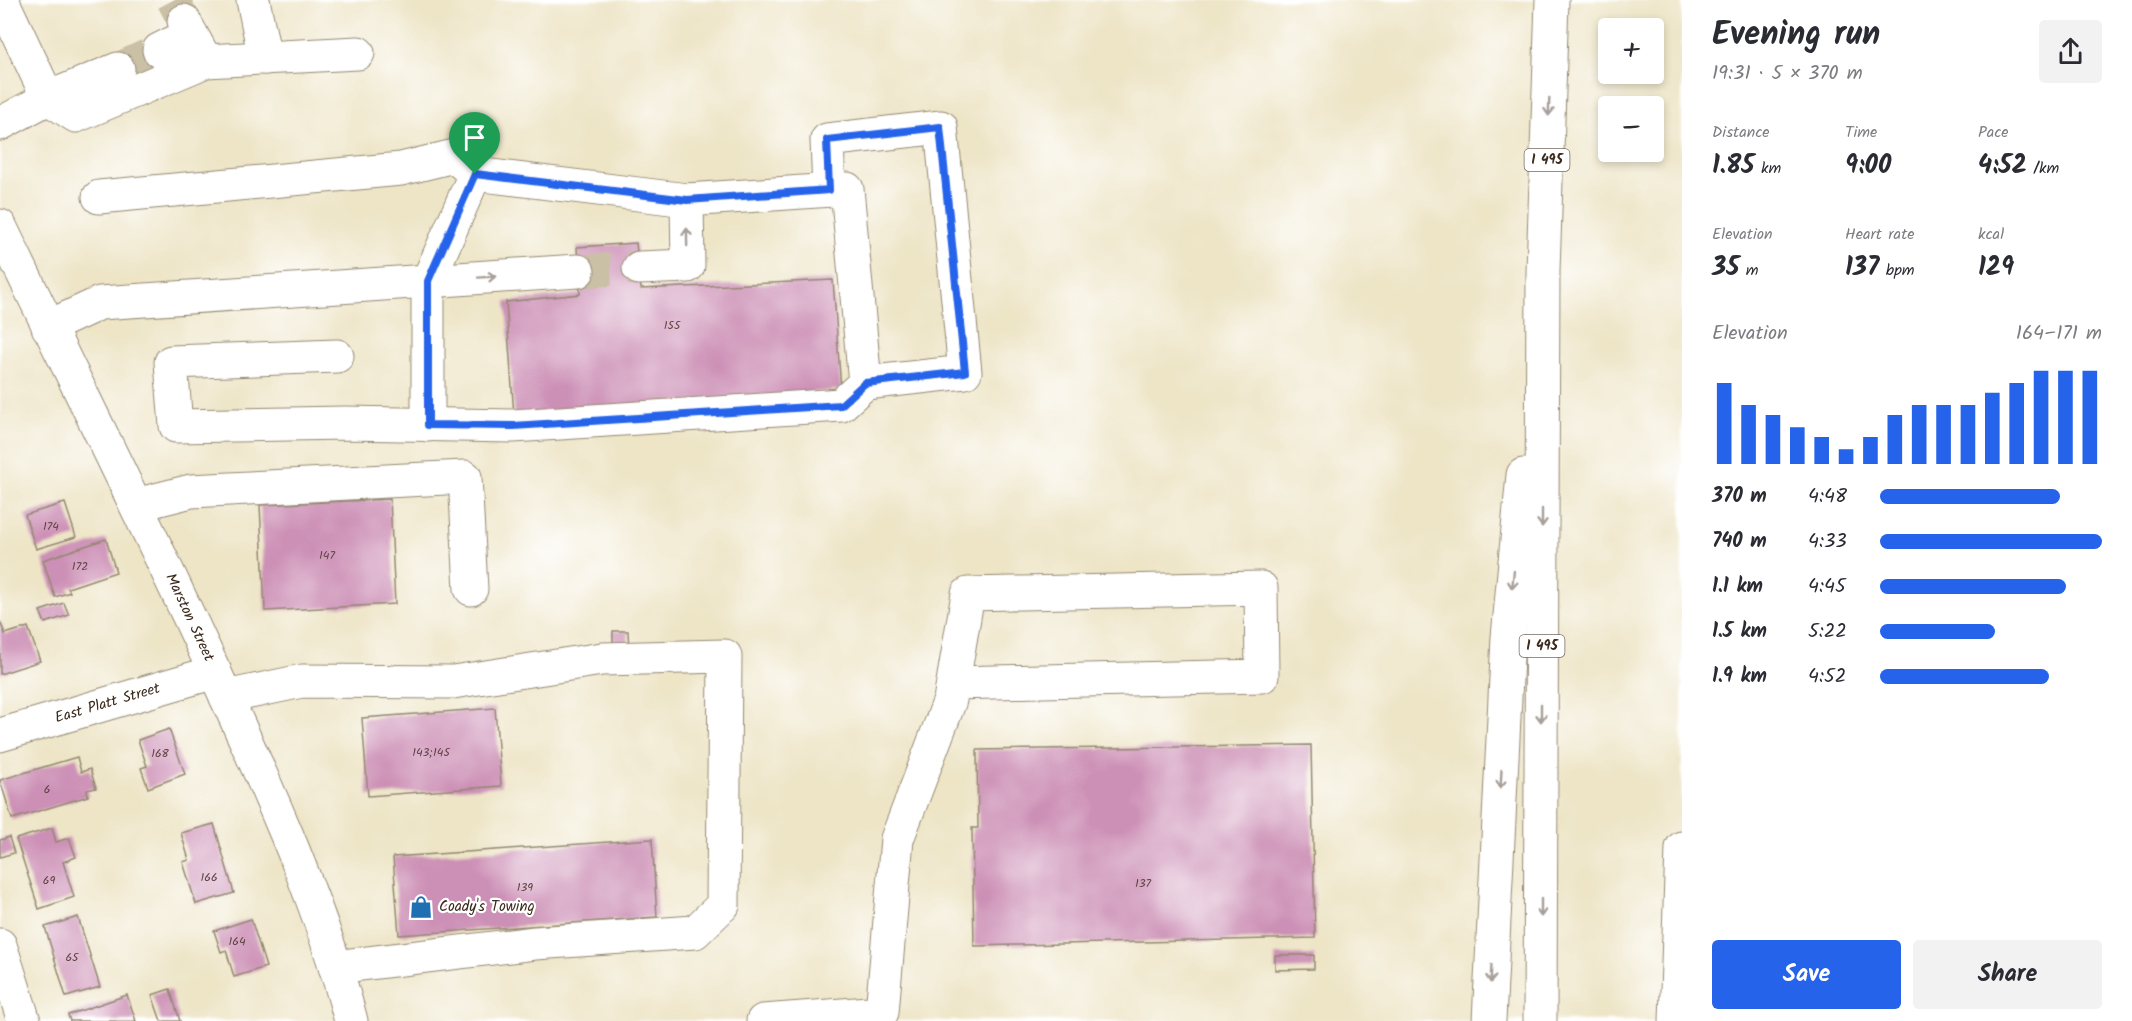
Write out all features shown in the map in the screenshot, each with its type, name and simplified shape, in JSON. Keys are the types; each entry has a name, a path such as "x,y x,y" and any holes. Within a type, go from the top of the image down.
{"main road":[{"path":"2,0 48,98 76,116 193,39"},
{"path":"253,0 265,58"},
{"name":"I 495","path":"1540,1021 1543,271 1552,0"},
{"path":"159,50 193,39 265,58 358,53"},
{"path":"0,124 48,98 118,69"},
{"path":"337,356 171,362 176,426 345,423 513,426 841,405 865,383 965,372 940,127 827,140 829,190"},
{"path":"99,197 401,169 454,156 475,174 687,200 847,189 865,383"},
{"path":"428,425 428,281 475,174"},
{"path":"639,268 688,266 687,200"},
{"name":"Marston Street","path":"0,226 136,505 276,805 335,967 351,1021"},
{"path":"48,327 100,303 578,271"},
{"path":"1489,1021 1508,637 1543,271"},
{"path":"136,505 191,491 465,477 471,590"},
{"path":"763,1021 882,1012 897,839 950,700 968,594 1261,588 1262,676 953,683"},
{"name":"East Platt Street","path":"0,735 221,685 302,681 453,682 602,659 725,656 723,905 695,932 535,943 335,967"},
{"path":"1676,1021 1682,848"},
{"path":"0,945 24,1021"}],"building":[{"path":"636,243 641,289 833,280 841,390 514,416 506,302 580,294 577,247"},
{"path":"390,499 395,604 265,611 260,505"},
{"path":"65,503 76,537 36,549 25,515"},
{"path":"106,539 116,572 68,588 70,592 55,597 43,560"},
{"path":"64,603 69,615 45,623 40,611"},
{"path":"0,621 5,634 28,627 40,661 0,674"},
{"path":"613,631 628,631 629,651 613,652"},
{"path":"495,708 501,786 368,796 362,718"},
{"path":"169,729 185,774 148,788 141,768 147,766 138,740"},
{"path":"1311,745 1315,938 974,946 972,828 978,828 977,750"},
{"path":"77,757 81,772 90,769 96,788 87,790 88,796 12,819 0,780"},
{"path":"214,824 234,893 196,904 183,862 189,860 181,833"},
{"path":"52,828 56,842 69,838 76,857 63,862 74,897 39,909 16,839"},
{"path":"9,837 14,853 0,857 0,840"},
{"path":"652,839 657,917 399,935 393,857"},
{"path":"78,917 100,987 66,997 45,927"},
{"path":"251,919 266,967 234,977 226,950 221,952 214,931"},
{"path":"1275,955 1314,955 1314,969 1275,970"},
{"path":"170,989 180,1021 161,1021 152,995"},
{"path":"127,995 136,1021 70,1021 68,1015"}],"tunnel":[{"path":"173,0 184,21"},
{"path":"118,69 159,50"},
{"path":"578,271 639,268"}],"place":[{"name":"Coady's Towing","path":"421,907"}],"route":[{"path":"940,127 965,372 865,383 841,405 513,426 428,425 428,281 475,174 687,200 829,190 827,140 940,127"}]}
